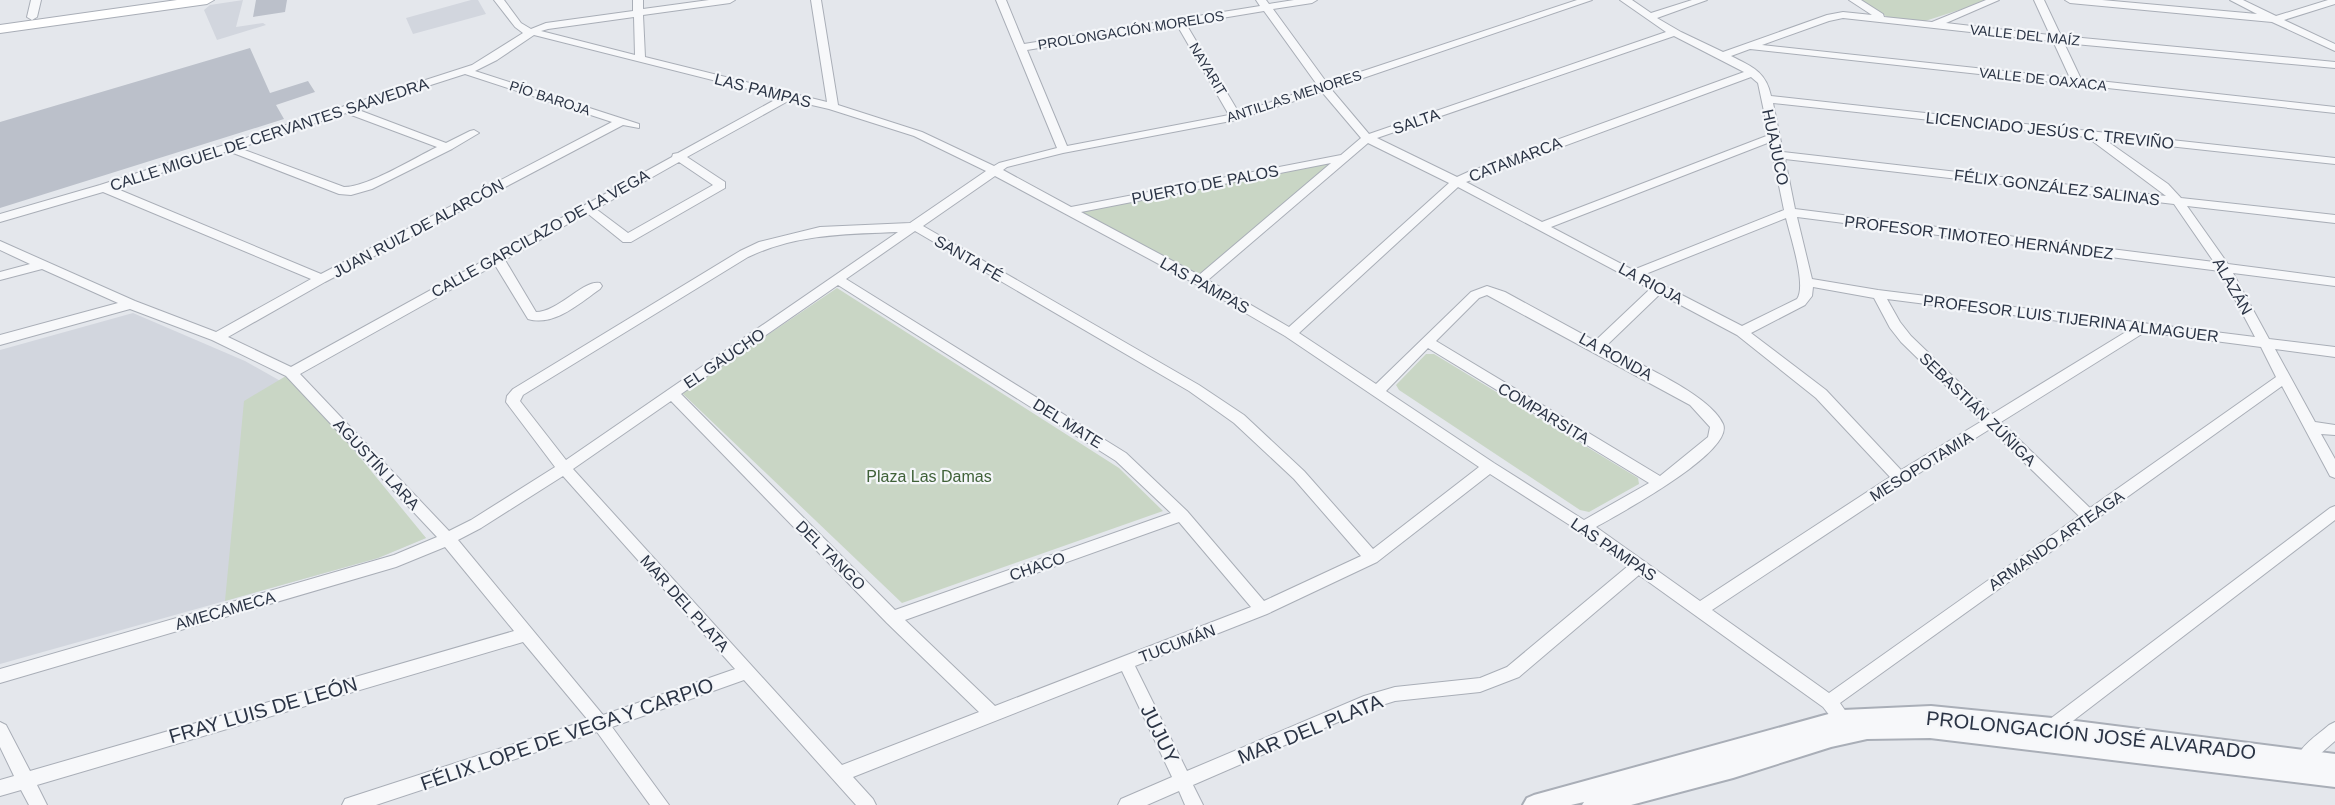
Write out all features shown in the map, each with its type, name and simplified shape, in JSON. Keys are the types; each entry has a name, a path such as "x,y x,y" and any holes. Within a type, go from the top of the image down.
{"main road":[{"path":"0,26 32,17 194,0"},
{"path":"0,26 162,3 207,0"}],"street":[{"path":"32,17 36,0"},
{"name":"LAS PAMPAS","path":"499,0 518,26 531,32 833,106 918,134 995,171 1200,281 1290,333 1489,467 1584,527 1829,702 1847,726"},
{"path":"638,0 640,60"},
{"name":"CALLE MIGUEL DE CERVANTES SAAVEDRA","path":"0,218 104,188 466,71 485,64 531,32 559,24 730,0"},
{"path":"816,0 833,106"},
{"path":"1001,0 1063,150"},
{"name":"PROLONGACIÓN MORELOS","path":"1021,48 1180,22 1264,4 1312,0"},
{"name":"ANTILLAS MENORES","path":"995,171 1015,161 1063,150 1236,117 1587,0"},
{"name":"HUAJUCO","path":"1625,0 1674,33 1721,56 1763,82 1807,282"},
{"path":"1650,17 1702,0"},
{"path":"1854,0 1886,20"},
{"path":"1934,24 1994,0"},
{"path":"2039,0 2077,83"},
{"path":"2070,0 2276,20 2332,1"},
{"path":"2144,0 2161,9"},
{"path":"2235,0 2335,48"},
{"path":"1264,4 1324,87 1367,138"},
{"name":"VALLE DEL MAÍZ","path":"1721,56 1832,16 1843,15 2058,39 2335,65"},
{"name":"NAYARIT","path":"1180,22 1236,117"},
{"name":"SALTA","path":"1200,281 1367,138 1674,33"},
{"name":"VALLE DE OAXACA","path":"1751,46 2335,110"},
{"name":"PÍO BAROJA","path":"466,71 635,126"},
{"name":"CATAMARCA","path":"1290,333 1457,182 1472,174 1751,73"},
{"name":"CALLE GARCILAZO DE LA VEGA","path":"291,373 677,156 789,96"},
{"name":"LICENCIADO JESÚS C. TREVIÑO","path":"1766,99 2335,161"},
{"path":"345,109 448,147"},
{"name":"JUAN RUIZ DE ALARCÓN","path":"217,337 321,279 621,122"},
{"path":"227,147 343,191 351,191 368,186 474,133"},
{"name":"ALAZÁN","path":"2090,134 2164,187 2178,201 2224,268 2335,472"},
{"path":"1542,226 1774,137"},
{"name":"LA RIOJA","path":"1367,138 1457,182 1742,332 1821,394 1900,478"},
{"name":"FÉLIX GONZÁLEZ SALINAS","path":"1778,155 2335,219"},
{"path":"586,207 627,239 721,185 677,156"},
{"name":"PUERTO DE PALOS","path":"1068,211 1342,158"},
{"name":"EL GAUCHO","path":"448,539 564,468 995,171"},
{"path":"104,188 321,279"},
{"name":"PROFESOR TIMOTEO HERNÁNDEZ","path":"1634,274 1790,212 2335,282"},
{"name":"SANTA FÉ","path":"514,396 744,254 763,245 820,231 916,227 1194,388 1239,419 1299,475 1372,558"},
{"name":"AGUSTÍN LARA","path":"0,245 40,265 131,304 217,337 291,373 448,539 600,723 660,805"},
{"path":"497,257 532,316 537,318 552,314 596,286"},
{"path":"0,276 40,265"},
{"name":"DEL MATE","path":"839,280 1121,457 1182,515 1262,609"},
{"path":"1742,332 1801,302 1806,296 1807,282"},
{"name":"PROFESOR LUIS TIJERINA ALMAGUER","path":"1807,282 1878,294 2335,352"},
{"path":"1598,346 1660,288"},
{"name":"LA RONDA","path":"1377,391 1475,295 1487,290 1501,295 1598,346 1683,393 1703,408 1717,426 1717,434 1713,441 1660,483 1584,527"},
{"name":"SEBASTIÁN ZÚÑIGA","path":"1878,294 1895,325 1906,339 2089,516"},
{"path":"0,340 131,304"},
{"name":"MESOPOTAMIA","path":"1700,609 1900,478 2144,327"},
{"name":"COMPARSITA","path":"1428,342 1660,483"},
{"name":"ARMANDO ARTEAGA","path":"1829,702 2284,378"},
{"name":"DEL TANGO","path":"672,394 892,618 992,714"},
{"name":"MAR DEL PLATA","path":"514,396 515,407 564,468 867,805"},
{"path":"2310,427 2335,430"},
{"name":"TUCUMÁN","path":"840,774 1262,609 1372,558 1489,467"},
{"path":"2053,735 2335,512"},
{"name":"CHACO","path":"892,618 1182,515"},
{"name":"AMECAMECA","path":"0,676 359,572 423,551 448,539"},
{"name":"MAR DEL PLATA","path":"1127,805 1364,703 1395,694 1480,685 1513,672 1640,566"},
{"name":"FRAY LUIS DE LEÓN","path":"0,788 526,634"},
{"name":"JUJUY","path":"1126,663 1194,805"},
{"name":"FÉLIX LOPE DE VEGA Y CARPIO","path":"351,805 747,672"},
{"path":"1593,805 1847,726"},
{"path":"1534,805 1724,754 1847,726 2053,735 2305,765 2335,764"},
{"path":"0,730 38,805"},
{"path":"2305,765 2335,730"},
{"path":"2305,765 2335,777"}],"shaded area":[{"path":"243,0 236,27 263,23 266,25 217,40 204,10 210,5"},
{"path":"478,0 486,14 413,34 406,18"},
{"path":"133,313 245,361 284,383 426,538 378,558 0,664 0,350"}],"green space":[{"path":"1859,0 1990,0 1922,22 1889,18"},
{"path":"1342,158 1200,281 1068,211"},
{"name":"Plaza Las Damas","path":"837,288 1119,468 1163,511 902,603 682,393"},
{"path":"1426,354 1434,354 1638,478 1639,484 1589,512 1580,510 1399,390 1396,385"},
{"path":"291,373 426,538 378,558 225,601 244,401"}],"building":[{"path":"256,0 287,0 285,12 253,17"},
{"path":"250,48 270,93 308,81 315,92 276,105 284,119 0,208 0,122"}]}
